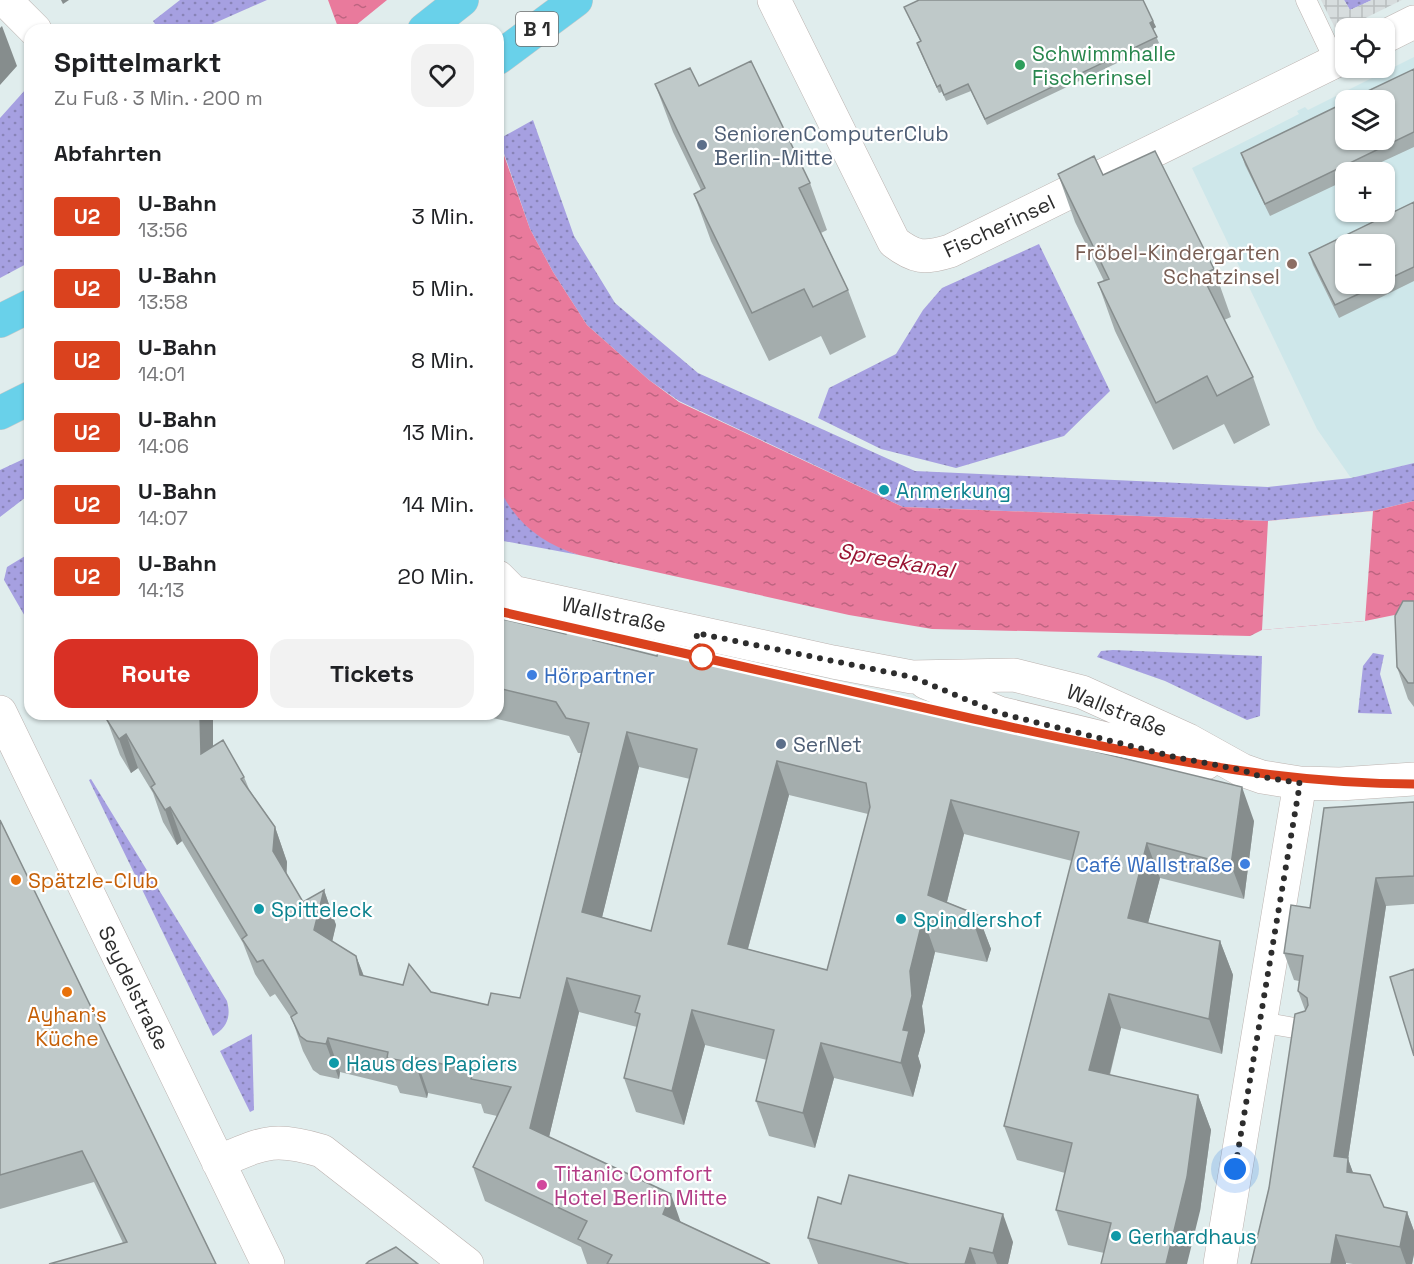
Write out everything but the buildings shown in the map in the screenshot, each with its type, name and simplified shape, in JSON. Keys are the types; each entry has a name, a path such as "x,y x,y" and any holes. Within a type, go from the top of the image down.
{"main road":[{"path":"432,24 462,0"},
{"name":"B 1","path":"504,54 576,0"},
{"path":"0,321 24,309"},
{"path":"0,413 24,401"}],"street":[{"path":"5,0 30,24"},
{"name":"Fischerinsel","path":"774,0 894,242 909,254 931,257 950,251 1335,60"},
{"path":"1395,32 1414,22"},
{"name":"Wallstraße","path":"504,583 513,592 912,677 999,713 1179,758 1242,770 1262,777 1300,783 1340,784 1414,779"},
{"name":"Seydelstraße","path":"0,712 268,1264"},
{"path":"1220,1264 1300,783"},
{"path":"219,1162 265,1143 303,1145 322,1151 467,1264"}],"lane":[{"path":"1306,0 1335,49"},
{"path":"1260,1022 1306,1030"}],"shaded area":[{"path":"180,0 267,0 213,24 155,24 153,21"},
{"path":"1321,0 1344,0 1350,10 1372,0 1402,0 1365,18 1335,18 1335,28"},
{"path":"1344,0 1372,0 1350,10"},
{"name":"Fröbel-Kindergarten Schatzinsel","path":"1414,57 1414,463 1351,478 1317,429 1192,168 1299,114 1297,111 1305,107 1308,110 1335,96 1335,150 1395,150 1395,90 1348,90 1372,78 1395,78 1395,66"},
{"path":"24,91 24,265 0,278 0,118"},
{"path":"533,120 574,236 615,303 698,373 915,471 1268,487 1351,478 1414,463 1414,501 1373,511 1268,521 903,507 679,401 649,380 587,325 553,272 530,229 504,154 504,136"},
{"path":"1039,244 1110,391 1064,436 956,468 881,449 818,418 829,388 896,354 923,310 942,288"},
{"path":"24,459 24,499 0,517 0,470"},
{"path":"504,497 531,529 554,544 579,555 504,541"},
{"path":"24,557 24,615 4,580 7,567"},
{"path":"1101,651 1262,656 1260,716 1247,720 1165,681 1097,657"},
{"path":"1373,653 1384,655 1380,674 1392,714 1358,713 1363,666"},
{"path":"91,779 227,1001 229,1012 227,1021 222,1029 213,1036 89,780"},
{"path":"252,1034 254,1110 250,1112 220,1051"}],"water":[{"path":"328,0 447,0 456,24 337,24"},
{"name":"Spreekanal","path":"504,155 530,229 553,272 587,325 649,380 679,402 903,507 1268,521 1373,511 1414,501 1414,611 1365,621 1262,630 1250,636 932,629 849,615 579,555 541,538 512,510 504,498"}],"pier":[{"path":"387,0 450,0 459,24 357,24"},
{"path":"1373,511 1365,621 1262,630 1268,521"}],"metro line":[{"name":"U2","path":"504,612 1079,742 1204,767 1308,780 1414,784"}],"place":[{"name":"Schwimmhalle Fischerinsel","path":"1020,65"},
{"name":"SeniorenComputerClub Berlin-Mitte","path":"702,145"},
{"name":"Fröbel-Kindergarten Schatzinsel","path":"1292,264"},
{"name":"Anmerkung","path":"884,490"},
{"name":"Hörpartner","path":"532,675"},
{"name":"SerNet","path":"781,744"},
{"name":"Café Wallstraße","path":"1245,864"},
{"name":"Spätzle-Club","path":"16,880"},
{"name":"Spitteleck","path":"259,909"},
{"name":"Spindlershof","path":"901,919"},
{"name":"Ayhan's Küche","path":"67,992"},
{"name":"Haus des Papiers","path":"334,1063"},
{"name":"Titanic Comfort Hotel Berlin Mitte","path":"542,1185"},
{"name":"Gerhardhaus","path":"1116,1236"}],"route":[{"path":"702,657 696,633 912,677 999,713 1179,758 1242,770 1262,777 1300,783 1235,1169"}]}
